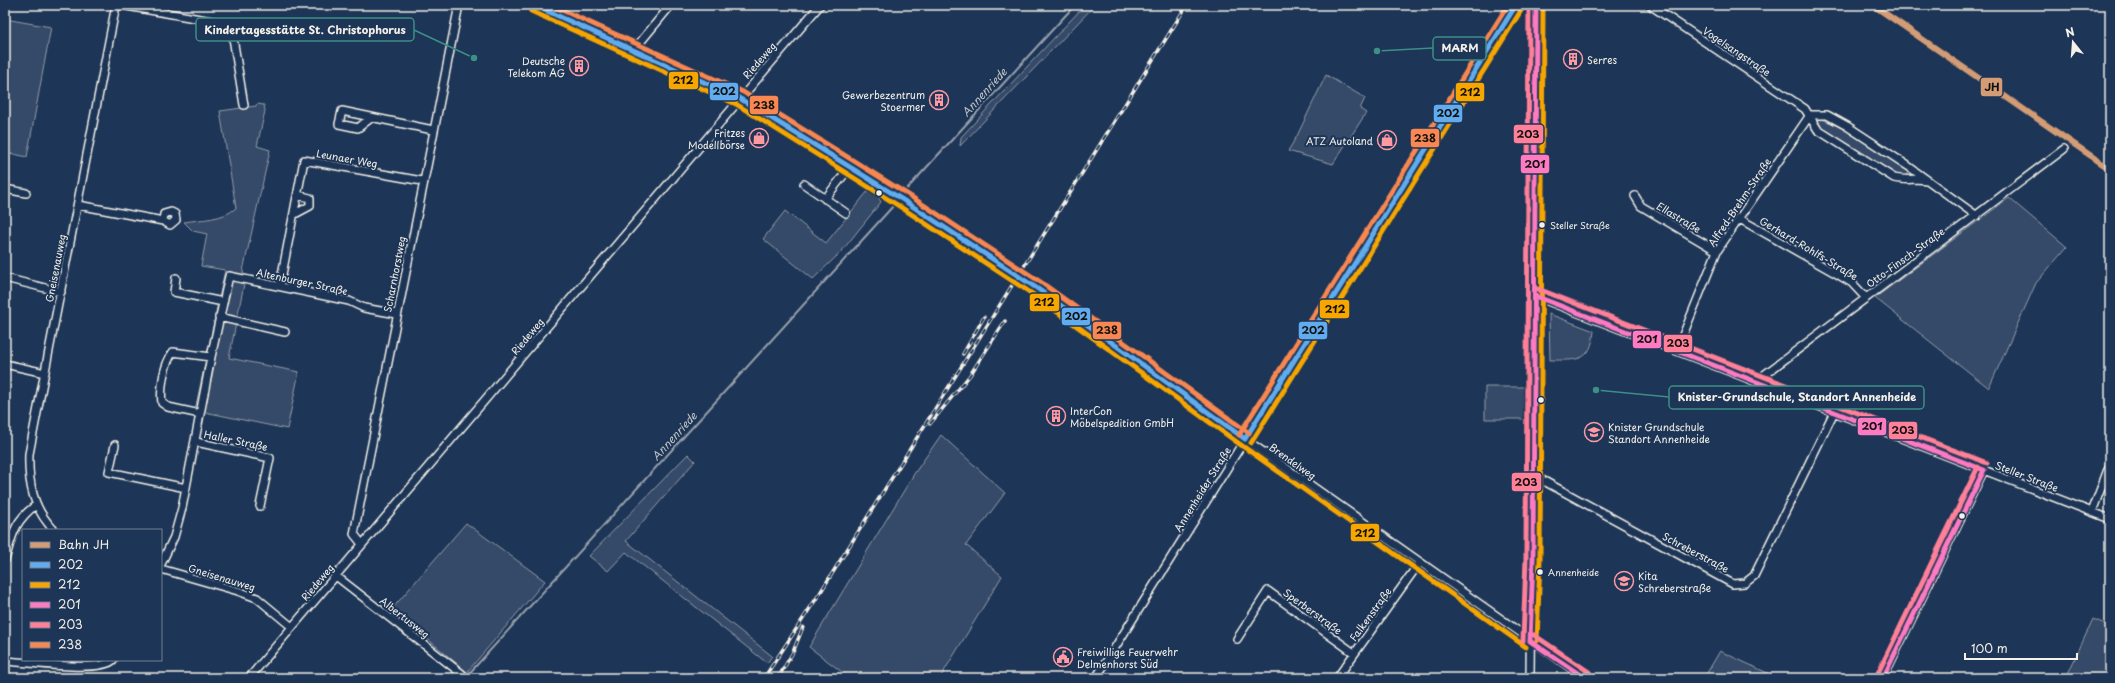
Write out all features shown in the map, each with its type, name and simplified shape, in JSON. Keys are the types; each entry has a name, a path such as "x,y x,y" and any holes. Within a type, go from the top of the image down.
{"street":[{"name":"Gneisenauweg","path":"53,529 36,505 28,478 29,454 116,5"},
{"path":"121,5 223,23 232,32 244,105"},
{"name":"Scharnhorstweg","path":"362,544 354,534 422,181 459,5"},
{"name":"Brendelweg","path":"534,5 739,98 900,198 1038,289 1245,439 1585,678"},
{"path":"633,51 671,5"},
{"name":"Riedeweg","path":"249,678 514,367 739,98 820,5"},
{"name":"Annenheider Straße","path":"1096,678 1516,5"},
{"path":"1530,678 1536,5"},
{"name":"Vogelsangstraße","path":"1650,5 1805,109 1818,130 1894,178 1906,180 1927,180"},
{"path":"1810,115 1827,116 1847,126 1908,166 1977,216"},
{"name":"Alfred-Brehm-Straße","path":"1676,350 1717,251 1738,218 1810,115"},
{"path":"371,118 433,130"},
{"name":"Otto-Finsch-Straße","path":"1756,381 2064,149"},
{"name":"Leunaer Weg","path":"280,285 295,214 304,160 422,181"},
{"path":"825,199 850,167"},
{"path":"804,184 846,213"},
{"path":"5,189 26,193"},
{"path":"295,214 310,206 310,198 298,195"},
{"name":"Ellastraße","path":"1634,196 1641,206 1717,251"},
{"path":"78,205 163,221"},
{"name":"Gerhard-Rohlfs-Straße","path":"1738,218 1852,283 1866,298"},
{"name":"Altenburger Straße","path":"162,562 174,537 186,488 219,317 230,276 280,285 349,301 364,308 397,314"},
{"path":"5,278 61,292"},
{"path":"176,278 174,292 223,302"},
{"name":"Steller Straße","path":"1534,296 2110,519"},
{"path":"219,317 285,332"},
{"path":"200,414 168,408 162,403 161,394 169,358 173,352 211,357"},
{"path":"5,364 45,373"},
{"name":"Schreberstraße","path":"1533,475 1733,584 1745,583 1754,576 1834,412"},
{"name":"Haller Straße","path":"196,442 270,458 260,506"},
{"path":"115,445 109,472 186,488"},
{"path":"2092,512 2110,464"},
{"path":"1883,678 1984,470"},
{"path":"5,560 16,524 23,514 36,505"},
{"name":"Falkenstraße","path":"1337,678 1420,562"},
{"name":"Gneisenauweg","path":"162,570 238,591 257,598 292,627"},
{"name":"Albertusweg","path":"336,576 462,674"},
{"name":"Sperberstraße","path":"1237,639 1268,591 1354,653"},
{"path":"5,661 94,667 109,664 112,661"}],"shaded area":[{"path":"1085,5 1095,5 960,146 961,137"},
{"path":"5,19 51,27 27,157 5,152"},
{"path":"1326,75 1365,98 1360,109 1366,113 1333,164 1288,151 1297,136"},
{"path":"257,104 264,105 265,111 257,146 270,150 243,271 244,284 229,358 299,372 287,429 195,410 225,270 201,266 207,234 193,231 184,222 218,217 236,208 220,111 256,106"},
{"path":"1822,119 1852,132 1908,169 1909,173 1903,178 1892,173 1820,128 1818,124"},
{"path":"872,186 881,202 841,252 813,279 763,239 785,211 826,243"},
{"path":"2009,198 2067,247 2036,283 1989,388 1875,298"},
{"path":"1549,314 1594,331 1590,349 1586,354 1581,358 1575,359 1550,360"},
{"path":"1485,387 1528,387 1528,419 1485,419"},
{"path":"941,435 1005,493 966,545 1002,576 940,678 850,678 809,647 914,474"},
{"path":"688,454 695,461 626,541 772,656 767,663 626,552 608,571 589,556"},
{"path":"466,523 545,581 467,672 392,609"},
{"path":"2093,619 2110,626 2110,678 2066,678"},
{"path":"1720,651 1774,676 1777,678 1704,678"}],"waterway":[{"name":"Annenriede","path":"906,190 1075,5"},
{"name":"Annenriede","path":"465,678 894,205"}],"railway":[{"path":"764,678 820,593 1187,5"},
{"path":"963,354 984,317"},
{"path":"930,424 970,375 1005,321"},
{"path":"778,678 793,652 803,627"}],"rail line":[{"name":"JH","path":"1873,5 2110,169"}],"transit line":[{"name":"202","path":"534,5 739,98 903,200 1038,289 1245,439"},
{"name":"238","path":"551,5 743,92 907,194 1042,283 1249,433"},
{"name":"238","path":"1239,435 1508,5"},
{"name":"202","path":"1245,439 1516,5"},
{"name":"203","path":"1523,641 1526,559 1529,5"},
{"name":"201","path":"1530,641 1533,559 1536,5"},
{"name":"212","path":"1537,641 1540,559 1543,5"},
{"name":"212","path":"1251,443 1522,9"},
{"name":"212","path":"531,11 736,104 899,206 1034,295 1241,445 1526,647"},
{"name":"203","path":"1538,289 1987,463"},
{"name":"201","path":"1535,296 1984,470"},
{"name":"203","path":"1877,675 1978,467"},
{"name":"201","path":"1883,678 1984,470"},
{"name":"203","path":"1534,635 1589,672"},
{"name":"201","path":"1530,641 1585,678"}],"place":[{"name":"MARM","path":"1377,51"},
{"name":"Kindertagesstätte St. Christophorus","path":"474,58"},
{"name":"Serres","path":"1573,59"},
{"name":"Deutsche Telekom AG","path":"579,66"},
{"name":"Gewerbezentrum Stoermer","path":"939,100"},
{"name":"Fritzes Modellbörse","path":"759,138"},
{"name":"ATZ Autoland","path":"1387,140"},
{"name":"Steller Straße","path":"1542,225"},
{"name":"Knister-Grundschule, Standort Annenheide","path":"1596,390"},
{"name":"InterCon Möbelspedition GmbH","path":"1056,416"},
{"name":"Knister Grundschule Standort Annenheide","path":"1594,432"},
{"name":"Annenheide","path":"1540,572"},
{"name":"Kita Schreberstraße","path":"1624,581"},
{"name":"Freiwillige Feuerwehr Delmenhorst Süd","path":"1063,657"}]}
